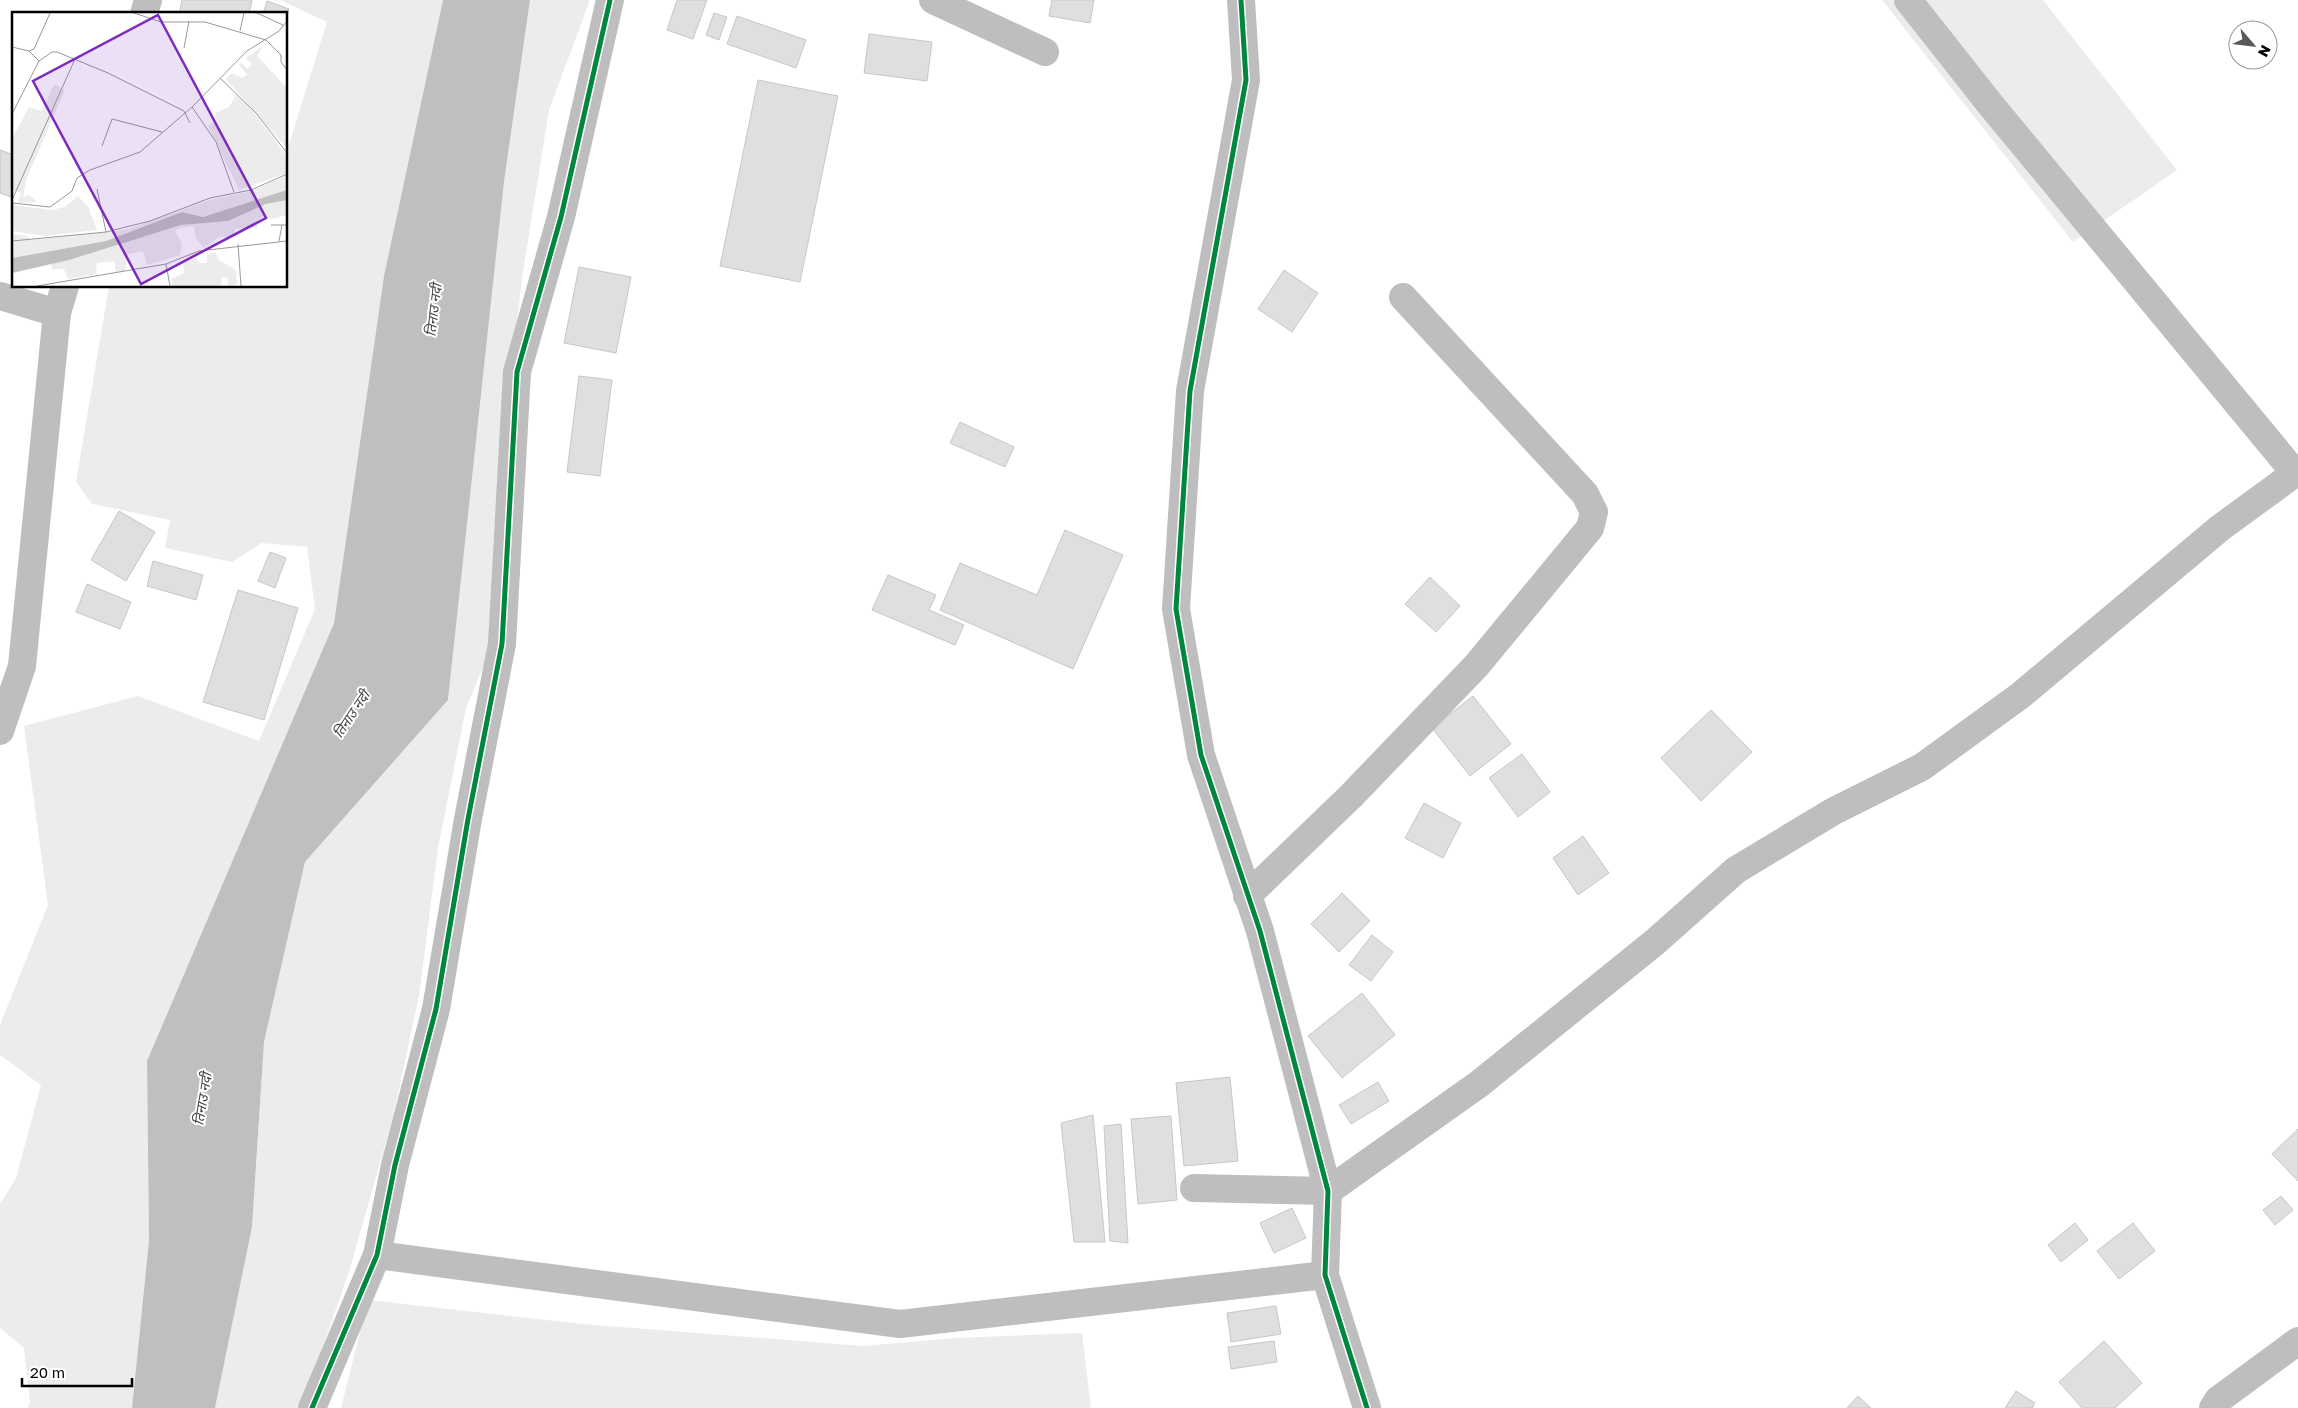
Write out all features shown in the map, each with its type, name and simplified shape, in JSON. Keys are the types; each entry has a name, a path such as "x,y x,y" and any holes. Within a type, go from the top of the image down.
{"street":[{"path":"312,1408 378,1255 394,1165 436,1009 468,819 502,644 517,372 561,217 610,0"},
{"path":"933,0 1045,52"},
{"path":"1241,0 1246,80 1190,391 1176,609 1201,755 1260,931 1328,1191 1325,1275 1367,1408"},
{"path":"1194,1188 1328,1191 1479,1084 1655,942 1736,870 1834,811 1922,767 2021,695 2220,528 2297,472 1990,104 1908,0"},
{"path":"0,731 22,666 57,314 64,288"},
{"path":"0,296 57,314"},
{"path":"1247,896 1351,796 1476,666 1590,528 1594,512 1585,494 1403,297"},
{"path":"378,1255 900,1324 1325,1275"},
{"path":"2213,1408 2218,1400 2297,1344"}],"shaded area":[{"path":"280,0 443,0 384,276 334,623 147,1061 149,1240 132,1408 28,1408 30,1402 24,1348 0,1328 0,1204 16,1178 41,1085 0,1055 0,1025 48,905 24,726 138,696 259,741 315,609 307,547 262,543 232,562 165,548 170,520 92,504 76,482 109,288 288,288 288,148 327,22"},
{"path":"530,0 590,0 549,110 522,278 494,527 491,648 466,708 438,848 419,996 393,1117 349,1272 301,1408 215,1408 252,1227 264,1042 305,862 448,700 504,182"},
{"path":"1882,0 2043,0 2177,170 2073,242"},
{"path":"368,1300 582,1324 863,1346 955,1338 1082,1333 1091,1408 341,1408"}],"water":[{"name":"तिनाउ नदी","path":"443,0 530,0 504,182 448,700 305,862 264,1042 252,1227 215,1408 132,1408 149,1240 147,1061 334,623 384,276"}],"building":[{"path":"182,0 252,0 249,12 179,12"},
{"path":"677,0 707,0 693,39 667,30"},
{"path":"1052,0 1094,0 1090,23 1049,16"},
{"path":"267,1 289,9 288,12 264,12"},
{"path":"714,13 727,17 719,40 706,35"},
{"path":"737,16 806,40 796,68 727,44"},
{"path":"869,34 932,42 927,81 864,73"},
{"path":"758,80 838,96 800,282 720,266"},
{"path":"0,150 12,154 12,197 0,193"},
{"path":"579,267 631,277 616,353 564,343"},
{"path":"1284,270 1318,293 1292,332 1258,309"},
{"path":"579,376 612,380 600,476 567,472"},
{"path":"960,422 1014,447 1005,467 950,443"},
{"path":"119,511 155,532 126,581 91,560"},
{"path":"1065,530 1123,555 1073,669 940,610 960,563 1037,595"},
{"path":"270,552 286,558 275,588 258,581"},
{"path":"153,561 203,575 196,600 147,586"},
{"path":"888,575 936,595 929,610 964,625 955,645 872,610"},
{"path":"1430,577 1460,606 1436,632 1405,604"},
{"path":"87,584 131,602 120,629 76,612"},
{"path":"238,590 298,608 264,720 203,702"},
{"path":"1473,696 1511,744 1470,776 1432,728"},
{"path":"1711,710 1752,752 1701,801 1661,758"},
{"path":"1522,754 1550,792 1518,817 1489,778"},
{"path":"1424,803 1461,823 1443,858 1405,838"},
{"path":"1583,836 1609,873 1578,895 1553,858"},
{"path":"1342,893 1370,921 1339,952 1311,924"},
{"path":"1372,935 1393,952 1371,981 1349,965"},
{"path":"1362,993 1395,1035 1342,1078 1308,1036"},
{"path":"1230,1077 1238,1161 1184,1166 1176,1083"},
{"path":"1378,1082 1389,1101 1351,1124 1339,1105"},
{"path":"1093,1115 1105,1242 1074,1242 1061,1123"},
{"path":"1171,1116 1177,1200 1138,1204 1131,1119"},
{"path":"1121,1124 1128,1243 1110,1241 1104,1126"},
{"path":"2298,1129 2298,1181 2272,1154"},
{"path":"2281,1196 2293,1210 2275,1225 2263,1210"},
{"path":"1292,1208 1306,1238 1274,1253 1260,1223"},
{"path":"2075,1223 2088,1240 2061,1262 2048,1245"},
{"path":"2133,1223 2155,1251 2119,1279 2097,1251"},
{"path":"1276,1306 1281,1334 1231,1342 1227,1313"},
{"path":"1274,1341 1277,1362 1231,1369 1228,1347"},
{"path":"2104,1341 2142,1383 2115,1408 2082,1408 2059,1382"},
{"path":"2016,1391 2035,1403 2032,1408 2005,1408"},
{"path":"1858,1396 1871,1408 1847,1408"}],"cycle path":[{"path":"312,1408 377,1255 395,1165 436,1009 468,819 502,644 517,372 561,217 610,0"},
{"path":"1241,0 1246,80 1190,391 1176,609 1201,755 1260,931 1328,1191 1325,1275 1367,1408"}]}
